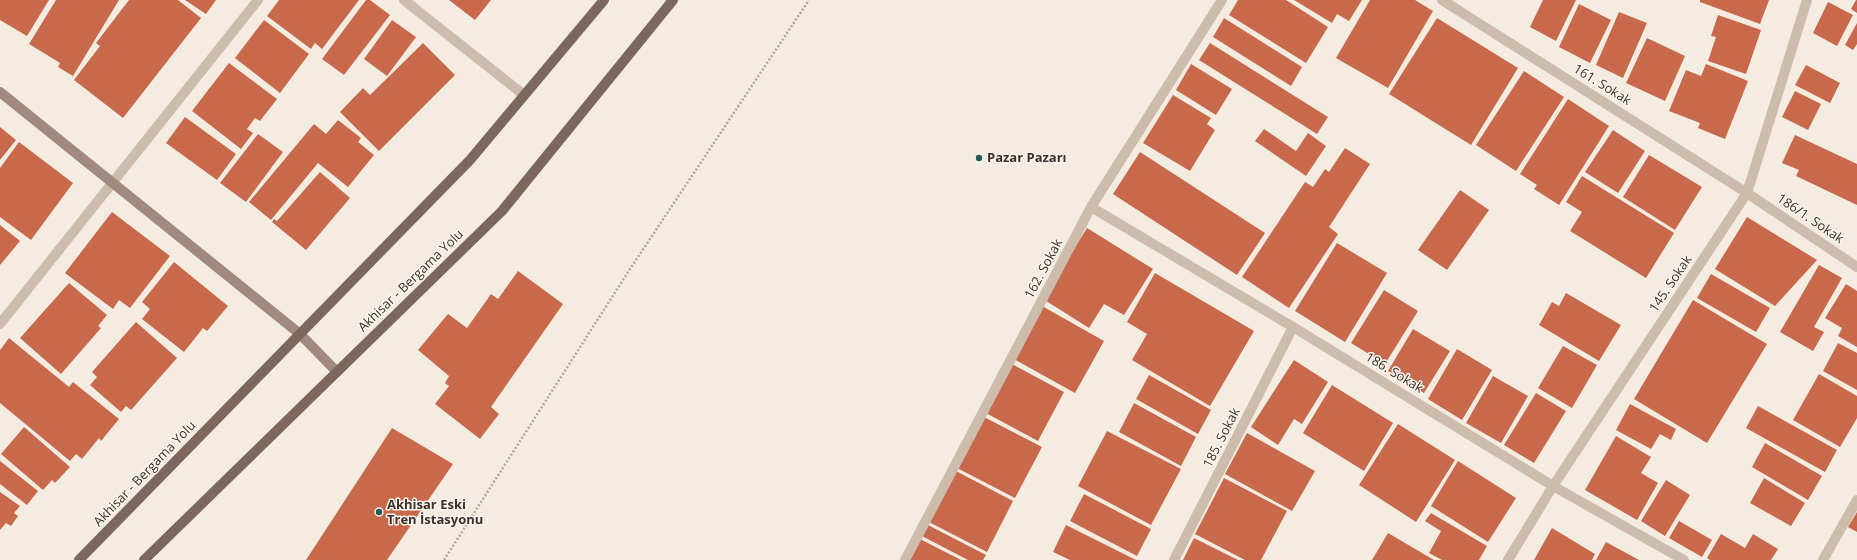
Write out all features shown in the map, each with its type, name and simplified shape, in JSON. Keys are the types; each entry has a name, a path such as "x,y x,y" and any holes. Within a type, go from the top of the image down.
{"main road":[{"name":"Akhisar - Bergama Yolu","path":"79,560 470,160 604,0"},
{"name":"Akhisar - Bergama Yolu","path":"144,560 502,211 673,0"},
{"path":"0,92 300,334 336,372"}],"street":[{"path":"0,324 258,0"},
{"path":"404,0 524,95"},
{"name":"162. Sokak","path":"905,560 1091,207 1222,0"},
{"name":"161. Sokak","path":"1442,0 1748,193"},
{"name":"145. Sokak","path":"1508,560 1553,486 1748,193 1808,0"},
{"name":"186/1. Sokak","path":"1748,193 1857,267"},
{"name":"186. Sokak","path":"1091,207 1293,327 1553,486 1684,560"},
{"name":"185. Sokak","path":"1174,560 1293,327"},
{"path":"1824,560 1857,500"}],"path":[{"path":"444,560 630,269 809,0"}],"building":[{"path":"0,0 49,0 27,36 0,20"},
{"path":"56,0 119,0 73,76 58,67 60,63 29,44"},
{"path":"129,0 178,0 201,18 123,118 74,80 100,46 96,43"},
{"path":"185,0 216,0 206,14"},
{"path":"279,0 359,0 322,49 315,43 311,49 267,16"},
{"path":"366,0 370,0 390,15 344,75 322,59"},
{"path":"449,0 491,0 475,20"},
{"path":"1238,0 1286,0 1328,27 1306,63 1229,15"},
{"path":"1294,0 1362,0 1349,21 1337,14 1332,23"},
{"path":"1370,0 1415,0 1433,11 1388,88 1336,58"},
{"path":"1543,0 1576,0 1556,41 1530,27"},
{"path":"1700,0 1769,0 1760,24 1700,2"},
{"path":"1857,0 1857,13 1851,9"},
{"path":"1828,2 1853,15 1837,46 1813,33"},
{"path":"1579,4 1611,20 1590,63 1559,47"},
{"path":"1619,12 1647,23 1623,78 1596,65"},
{"path":"1718,15 1761,30 1746,74 1708,61 1716,37 1711,36"},
{"path":"1224,18 1302,67 1291,86 1213,37"},
{"path":"1437,18 1518,68 1471,145 1389,94"},
{"path":"264,20 309,54 280,93 235,58"},
{"path":"392,20 416,37 387,76 364,59"},
{"path":"1857,23 1857,44 1853,50 1845,45"},
{"path":"1647,38 1685,56 1665,101 1626,83"},
{"path":"423,43 455,75 379,151 340,112 363,88 370,95"},
{"path":"1210,43 1328,117 1317,134 1199,60"},
{"path":"229,63 277,99 260,121 255,118 247,129 253,133 241,149 192,111"},
{"path":"1191,64 1232,89 1216,115 1176,90"},
{"path":"1706,64 1748,81 1725,139 1698,128 1700,123 1669,111 1686,70 1701,76"},
{"path":"1806,65 1840,83 1830,103 1795,85"},
{"path":"1524,71 1564,97 1516,171 1476,145"},
{"path":"1795,91 1821,104 1808,130 1782,117"},
{"path":"1173,95 1211,118 1207,124 1215,130 1190,171 1143,143"},
{"path":"1568,99 1609,126 1559,205 1534,189 1537,185 1520,174"},
{"path":"185,117 236,154 217,180 166,143"},
{"path":"338,120 361,138 358,142 374,155 348,187 318,163 271,220 249,202 314,124 326,134"},
{"path":"0,127 16,140 0,160"},
{"path":"1264,129 1296,151 1308,133 1326,146 1306,176 1255,141"},
{"path":"1613,130 1645,151 1618,193 1585,172"},
{"path":"258,134 283,152 246,202 220,183"},
{"path":"1795,135 1857,164 1857,205 1796,176 1799,170 1782,163"},
{"path":"19,142 73,183 31,240 0,217 0,168"},
{"path":"1345,148 1370,164 1329,227 1338,234 1289,308 1242,277 1305,182 1313,187 1325,169 1329,172"},
{"path":"1140,152 1265,233 1237,275 1113,194"},
{"path":"1649,155 1702,187 1675,230 1623,197"},
{"path":"320,172 350,198 306,250 272,222 274,219 277,221"},
{"path":"1582,176 1674,233 1646,278 1570,231 1582,212 1566,202"},
{"path":"1460,190 1489,210 1447,270 1418,250"},
{"path":"112,212 170,256 130,308 119,300 113,309 65,273"},
{"path":"1747,217 1817,260 1775,306 1715,269"},
{"path":"0,225 20,241 0,265"},
{"path":"1087,228 1153,269 1124,315 1104,304 1089,328 1043,299"},
{"path":"1337,243 1387,273 1345,342 1295,311"},
{"path":"174,262 228,306 207,331 203,328 184,352 142,319 150,309 142,302"},
{"path":"1819,265 1842,278 1814,327 1824,332 1813,351 1780,332"},
{"path":"518,271 563,304 491,407 499,414 480,439 435,404 449,386 445,383 449,376 418,350 448,314 467,328 491,294 498,299"},
{"path":"1155,273 1254,331 1210,406 1132,360 1147,334 1127,322"},
{"path":"1711,274 1770,308 1756,332 1697,298"},
{"path":"69,283 107,315 98,326 101,328 61,374 20,338"},
{"path":"1846,284 1857,291 1857,347 1838,336 1842,328 1825,318"},
{"path":"1384,290 1418,311 1385,364 1351,343"},
{"path":"1566,293 1621,325 1599,361 1539,325 1552,302 1559,306"},
{"path":"1693,300 1767,344 1707,443 1634,399"},
{"path":"1042,306 1104,341 1075,393 1012,358"},
{"path":"136,322 177,358 131,410 126,406 121,412 90,385 97,377 92,372"},
{"path":"1413,329 1450,351 1424,393 1388,371"},
{"path":"9,338 69,387 73,382 119,419 101,441 99,438 82,459 76,454 70,461 0,403 0,350"},
{"path":"1838,343 1857,353 1857,390 1823,371"},
{"path":"1563,346 1597,365 1572,408 1538,388"},
{"path":"1457,349 1492,370 1462,420 1428,399"},
{"path":"1294,360 1328,382 1302,424 1294,419 1278,445 1251,427"},
{"path":"1010,363 1064,392 1038,441 984,412"},
{"path":"1819,374 1857,396 1857,418 1840,447 1793,420"},
{"path":"1149,375 1211,410 1198,434 1136,399"},
{"path":"1493,376 1528,396 1501,443 1466,423"},
{"path":"1332,385 1393,423 1364,471 1303,433"},
{"path":"1536,393 1566,411 1534,463 1504,445"},
{"path":"1134,403 1196,437 1181,466 1119,432"},
{"path":"1630,404 1676,429 1671,440 1660,434 1651,449 1616,430"},
{"path":"1758,406 1837,450 1825,472 1746,428"},
{"path":"984,417 1042,447 1015,498 957,468"},
{"path":"1398,424 1455,460 1416,522 1359,485"},
{"path":"24,427 70,467 55,483 52,480 43,490 1,454"},
{"name":"Akhisar Eski Tren İstasyonu","path":"392,428 453,464 387,560 306,560"},
{"path":"1107,431 1181,469 1151,525 1078,486"},
{"path":"1247,433 1315,471 1292,511 1225,474"},
{"path":"1616,436 1651,457 1641,473 1658,483 1637,520 1585,490"},
{"path":"1765,443 1822,476 1808,500 1752,467"},
{"path":"0,461 38,491 27,505 0,484"},
{"path":"1458,461 1516,498 1488,542 1431,506"},
{"path":"956,471 1013,501 987,552 929,522"},
{"path":"1224,478 1287,511 1261,560 1245,560 1195,534"},
{"path":"1764,478 1805,503 1791,526 1750,503"},
{"path":"1666,480 1690,495 1665,536 1641,521"},
{"path":"0,492 20,506 14,513 18,516 11,526 6,523 0,530"},
{"path":"1084,494 1151,529 1137,556 1070,521"},
{"path":"1857,512 1857,532 1848,527"},
{"path":"1431,513 1487,546 1479,560 1442,560 1429,553 1441,531 1425,521"},
{"path":"1679,521 1712,540 1702,557 1669,538"},
{"path":"926,524 986,555 983,560 968,560 920,535"},
{"path":"1066,525 1136,560 1070,560 1053,552"},
{"path":"1552,528 1595,554 1592,560 1534,560"},
{"path":"1388,533 1434,560 1372,560"},
{"path":"1721,534 1745,548 1753,534 1778,549 1771,560 1710,560 1707,558"},
{"path":"1194,538 1238,560 1183,560"},
{"path":"920,539 961,560 909,560"},
{"path":"1606,542 1639,560 1596,560"}],"place":[{"name":"Pazar Pazarı","path":"979,158"},
{"name":"Akhisar Eski Tren İstasyonu","path":"379,512"}]}
